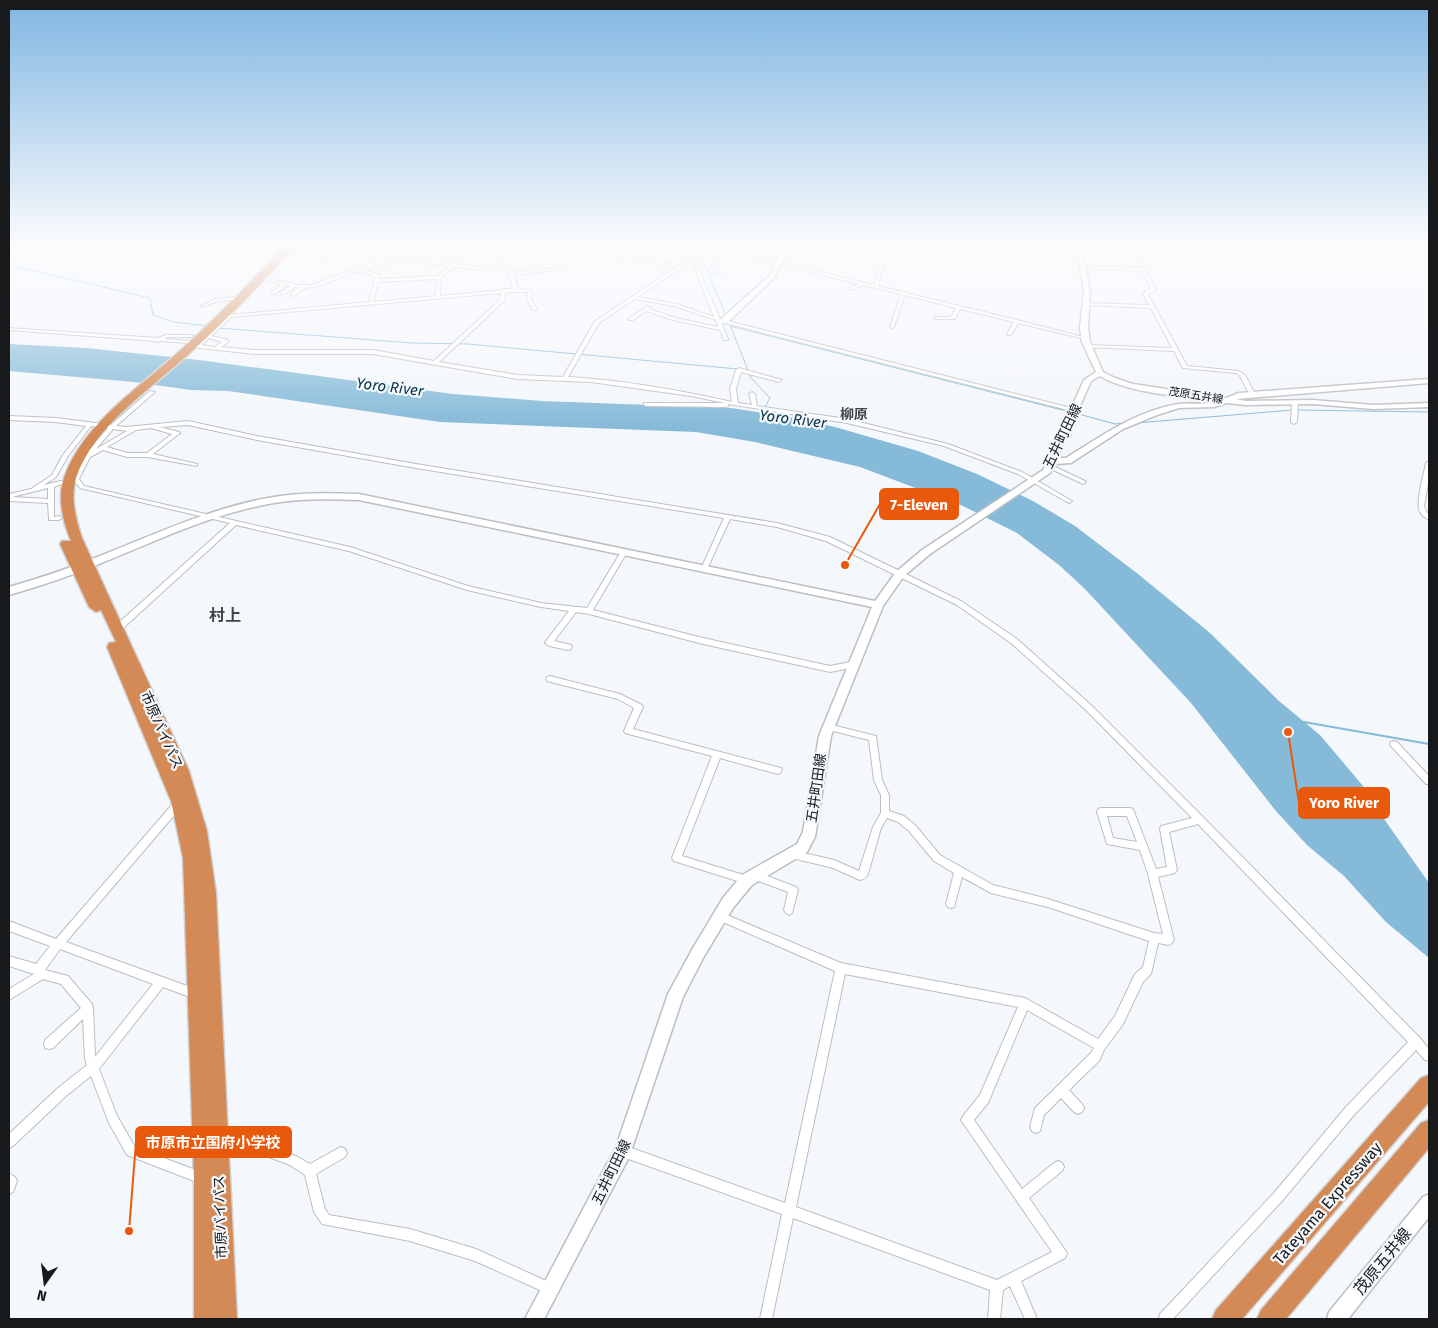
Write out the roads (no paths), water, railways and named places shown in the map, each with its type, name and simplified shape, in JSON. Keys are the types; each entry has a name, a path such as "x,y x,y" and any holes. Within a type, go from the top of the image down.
{"highway":[{"name":"市原バイパス","path":"190,345 228,305"},
{"name":"市原バイパス","path":"224,1319 207,893 202,844 193,804 181,771 117,630 59,518 56,484 80,446 236,305"},
{"name":"市原バイパス","path":"101,426 74,468 66,496 68,513 83,566 180,801 190,840 194,878 206,1180 207,1319"},
{"name":"Tateyama Expressway","path":"1225,1319 1429,1086"},
{"path":"1270,1319 1429,1132"}],"main road":[{"path":"722,321 740,305"},
{"path":"1086,305 1085,338 1100,373"},
{"name":"五井町田線","path":"534,1319 623,1151 676,994 720,916 750,878 802,848 810,833 819,765 828,727 878,605 900,574 926,552 1035,480 1052,464 1088,380 1100,373"},
{"name":"茂原五井線","path":"1100,373 1122,384 1259,404 1429,405"},
{"path":"1052,464 1068,460 1120,427 1154,413 1179,406 1214,405 1240,395 1429,381"},
{"path":"9,591 83,566 210,516 252,503 284,497 344,495 878,605"},
{"name":"茂原五井線","path":"1336,1319 1429,1203"}],"street":[{"path":"227,315 338,305"},
{"path":"436,362 497,305"},
{"path":"532,305 535,309"},
{"path":"565,378 597,322 622,305"},
{"path":"632,319 651,305"},
{"path":"667,305 722,321 1076,410"},
{"path":"714,305 722,321 722,329 726,338"},
{"path":"892,327 899,305"},
{"path":"947,305 1085,338"},
{"path":"1108,305 1153,307 1185,368 1230,372 1242,375 1252,394"},
{"path":"936,318 953,318 959,308"},
{"path":"644,309 704,327 722,329"},
{"path":"1009,334 1017,321"},
{"path":"704,327 722,329"},
{"path":"9,329 157,341 166,336 190,345 267,353 364,351 517,377 565,378 691,394 734,404 847,421 938,443 1035,480 1069,501"},
{"path":"1049,338 1053,330"},
{"path":"211,337 226,341 217,348"},
{"path":"1088,346 1176,350"},
{"path":"734,404 733,389 739,370 779,380"},
{"path":"33,490 54,476 65,456 101,426 152,392"},
{"path":"752,394 756,407"},
{"path":"1294,422 1295,403"},
{"path":"646,404 734,404"},
{"path":"9,418 101,426 140,427 188,423 257,438 416,466 728,517 807,532 828,539 965,606 1014,641 1089,708 1429,1056"},
{"path":"101,426 102,435 87,457 76,479 82,487 366,553 409,570 467,588 541,605 588,611 703,641 830,669 853,669"},
{"path":"87,457 140,427 177,434 148,456"},
{"path":"103,448 127,455 148,456 195,465"},
{"path":"1429,463 1421,506 1422,512 1429,518"},
{"path":"1052,464 1083,482"},
{"path":"9,498 56,484"},
{"path":"56,484 51,501 51,519 59,518"},
{"path":"9,498 42,503 51,501"},
{"path":"704,569 728,517"},
{"path":"117,630 234,522"},
{"path":"588,611 624,552"},
{"path":"568,647 549,643 574,609"},
{"path":"830,669 853,669"},
{"path":"550,680 620,697 638,707 628,731 778,770"},
{"path":"790,854 834,864 860,876 863,874 878,827 885,813 885,795 878,780 873,738 828,727"},
{"path":"1394,744 1429,781"},
{"path":"717,754 677,858 793,890 789,910"},
{"path":"9,995 40,972 58,944 180,801"},
{"path":"885,813 901,819 912,828 937,858 991,889 1048,903 1154,938 1168,940 1153,874 1143,847 1130,812 1101,812 1110,842 1143,847"},
{"path":"1153,874 1172,870 1164,829 1200,820"},
{"path":"951,904 959,871"},
{"path":"720,916 841,968 1024,1003 1100,1046"},
{"path":"9,926 190,992 199,990"},
{"path":"1036,1127 1039,1112 1095,1057 1100,1046 1119,1020 1138,978 1147,970 1154,938"},
{"path":"9,961 68,983 88,1008 90,1058 113,1119 131,1151 206,1180"},
{"path":"766,1319 841,968"},
{"path":"9,1141 62,1092 94,1066 162,982"},
{"path":"623,1151 997,1286 1061,1254 967,1120 984,1099 1024,1003"},
{"path":"49,1044 88,1008"},
{"path":"1164,1319 1278,1198 1350,1111 1416,1042"},
{"path":"1062,1090 1078,1108"},
{"path":"272,1153 294,1161 310,1171 320,1212 326,1220 410,1235 466,1252 551,1289"},
{"path":"310,1171 341,1154"},
{"path":"1021,1197 1058,1167"},
{"path":"9,1179 9,1188"},
{"path":"1013,1278 1031,1319"},
{"path":"994,1319 997,1286"}],"water":[{"path":"9,344 86,348 199,360 453,394 542,401 731,408 785,416 835,427 918,451 977,474 1033,501 1075,526 1138,574 1210,633 1279,701 1320,735 1385,812 1384,819 1429,883 1429,958 1386,922 1344,876 1307,845 1276,811 1191,703 1084,588 1059,565 1017,533 963,506 860,467 755,442 696,432 440,422 228,391 191,390 134,382 9,371"}],"waterway":[{"path":"151,305 153,315 173,322 208,326"},
{"path":"722,305 726,315"},
{"path":"729,322 731,326"},
{"path":"731,326 1070,412"},
{"path":"731,326 751,378 770,398 760,415"},
{"path":"218,328 412,343 468,344 738,369"},
{"path":"1136,423 1293,410"},
{"path":"1297,410 1429,412"},
{"path":"1075,413 1115,424 1126,423"},
{"path":"1304,722 1429,744"}],"place":[{"name":"7-Eleven","path":"845,565"},
{"name":"Yoro River","path":"1288,732"},
{"name":"市原市立国府小学校","path":"129,1231"}],"district":[{"name":"柳原","path":"854,414"},
{"name":"村上","path":"225,615"}]}
